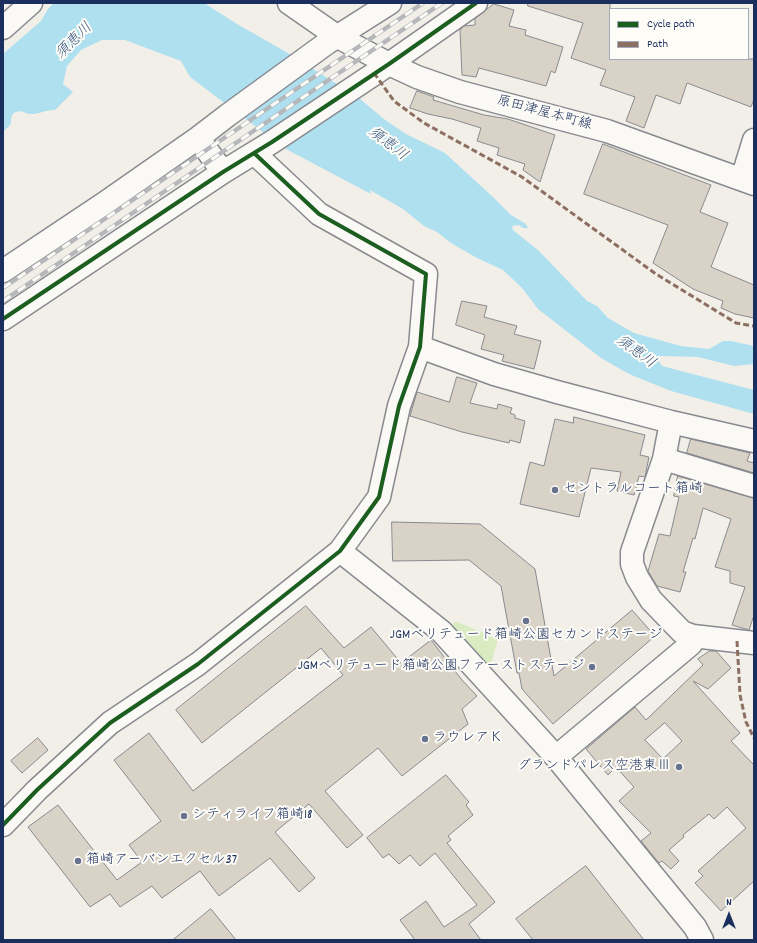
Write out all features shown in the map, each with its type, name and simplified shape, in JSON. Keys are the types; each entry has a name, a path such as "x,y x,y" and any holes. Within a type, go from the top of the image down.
{"street":[{"path":"3,28 31,3"},
{"name":"原田津屋本町線","path":"289,3 332,40 381,69 417,77 460,92 607,131 748,182"},
{"path":"3,271 105,203 198,138 228,114 332,40 390,3"},
{"path":"3,319 223,172 263,148 476,3"},
{"path":"198,138 223,172"},
{"path":"748,182 754,140"},
{"path":"3,825 37,790 110,723 198,664 340,551 379,497 399,406 420,347 426,274 320,214 263,148"},
{"path":"420,347 494,374 557,392 671,422 754,441"},
{"path":"671,422 664,459 632,552 632,564 637,577 651,600 682,632 693,636 754,643"},
{"path":"664,459 754,486"},
{"path":"340,551 442,632 556,757 695,927 702,940"},
{"path":"556,757 691,644 693,636"}],"green space":[{"path":"455,621 498,639 489,671 450,628"}],"water":[{"name":"須恵川","path":"54,3 204,3 288,53 359,98 384,119 406,134 445,153 511,215 526,224 528,228 523,228 519,225 512,226 513,230 539,251 587,301 597,306 608,318 634,333 681,346 709,349 723,341 731,341 754,346 754,364 734,366 698,357 659,356 658,360 662,366 754,390 754,414 671,391 629,374 601,358 538,309 522,288 503,270 477,258 451,243 437,232 424,226 403,209 370,190 371,194 284,148 190,77 181,61 125,40 102,40 81,50 67,66 63,84 73,92 55,110 32,114 20,111 16,112 12,116 10,125 3,132 3,54 41,21 48,9"}],"building":[{"path":"528,3 610,3 609,60 754,59 754,99 751,107 687,83 680,104 656,95 644,128 626,121 635,97 600,85 606,70 571,58 583,23 528,6"},
{"path":"494,4 514,10 509,26 526,30 525,35 563,47 555,73 551,71 546,86 479,68 476,77 462,75 460,30 464,26 475,25 475,19"},
{"path":"417,91 434,97 433,100 484,115 508,119 555,135 540,182 523,170 525,164 497,155 499,148 477,141 481,128 410,108"},
{"path":"603,144 711,185 700,212 728,223 711,267 754,285 754,318 735,314 721,308 723,301 693,289 653,263 668,225 584,194"},
{"path":"462,301 487,306 484,317 517,326 514,334 541,341 534,369 502,361 504,355 481,349 485,335 456,325"},
{"path":"457,377 477,383 470,403 497,409 498,404 512,408 510,413 515,415 515,418 525,421 520,443 510,440 509,443 462,432 410,416 417,392 449,402"},
{"path":"574,417 645,435 640,455 649,457 645,477 639,476 634,495 617,491 621,472 591,468 579,517 520,504 530,462 544,466 555,419 573,423"},
{"path":"691,439 750,453 747,461 754,463 754,473 687,453"},
{"path":"678,476 754,498 754,615 749,630 732,625 745,587 730,583 730,571 715,567 731,519 703,508 695,539 693,538 683,572 686,572 680,592 657,586 648,571 659,534 670,536 679,497 674,496"},
{"path":"392,522 480,524 535,569 554,676 632,610 655,636 553,724 522,689 519,673 517,673 501,586 469,560 393,561"},
{"path":"306,606 344,648 371,627 401,663 431,640 462,680 477,696 462,709 468,724 402,776 378,748 325,791 363,835 347,848 309,804 275,832 315,878 299,892 270,858 219,896 200,871 162,898 152,886 120,907 110,894 90,907 28,827 58,805 117,880 142,862 129,845 161,821 114,760 149,733 193,791 343,675 321,648 202,743 176,710"},
{"path":"710,651 716,651 731,668 708,689 693,681 740,733 731,741 754,765 754,881 721,911 695,883 703,876 698,871 746,828 727,807 714,819 709,814 683,835 684,837 669,850 679,861 671,869 662,861 659,863 641,841 651,833 619,801 634,787 616,767 608,775 586,749 635,707 646,720 703,665 698,659","holes":["665,723 682,741 663,759 645,740"]},
{"path":"38,738 48,750 22,773 11,761"},
{"path":"446,775 469,802 466,805 473,815 448,836 451,840 447,843 495,902 469,924 481,940 415,940 400,920 426,901 444,927 477,905 435,853 420,866 410,855 399,864 389,854 383,858 367,838"},
{"path":"586,866 644,940 533,940 516,919"},
{"path":"211,909 236,940 173,940"}],"railway":[{"path":"3,288 423,3"},
{"path":"3,301 442,3"}],"marked path":[{"path":"374,73 394,101 424,123 522,177 656,274 736,323 754,326"},
{"path":"737,641 740,695 746,722 754,738"}],"cycle path":[{"path":"3,319 223,172 272,142 389,64 476,3"},
{"path":"3,825 37,790 110,723 198,664 340,551 379,497 399,406 420,347 426,274 319,214 254,153"}],"place":[{"name":"セントラルコート箱崎","path":"555,490"},
{"name":"JGMベリテュード箱崎公園セカンドステージ","path":"526,621"},
{"name":"JGMベリテュード箱崎公園ファーストステージ","path":"592,667"},
{"name":"ラウレアＫ","path":"425,739"},
{"name":"グランドパレス空港東Ⅲ","path":"679,767"},
{"name":"シティライフ箱崎18","path":"184,816"},
{"name":"箱崎アーバンエクセル37","path":"78,861"}]}
